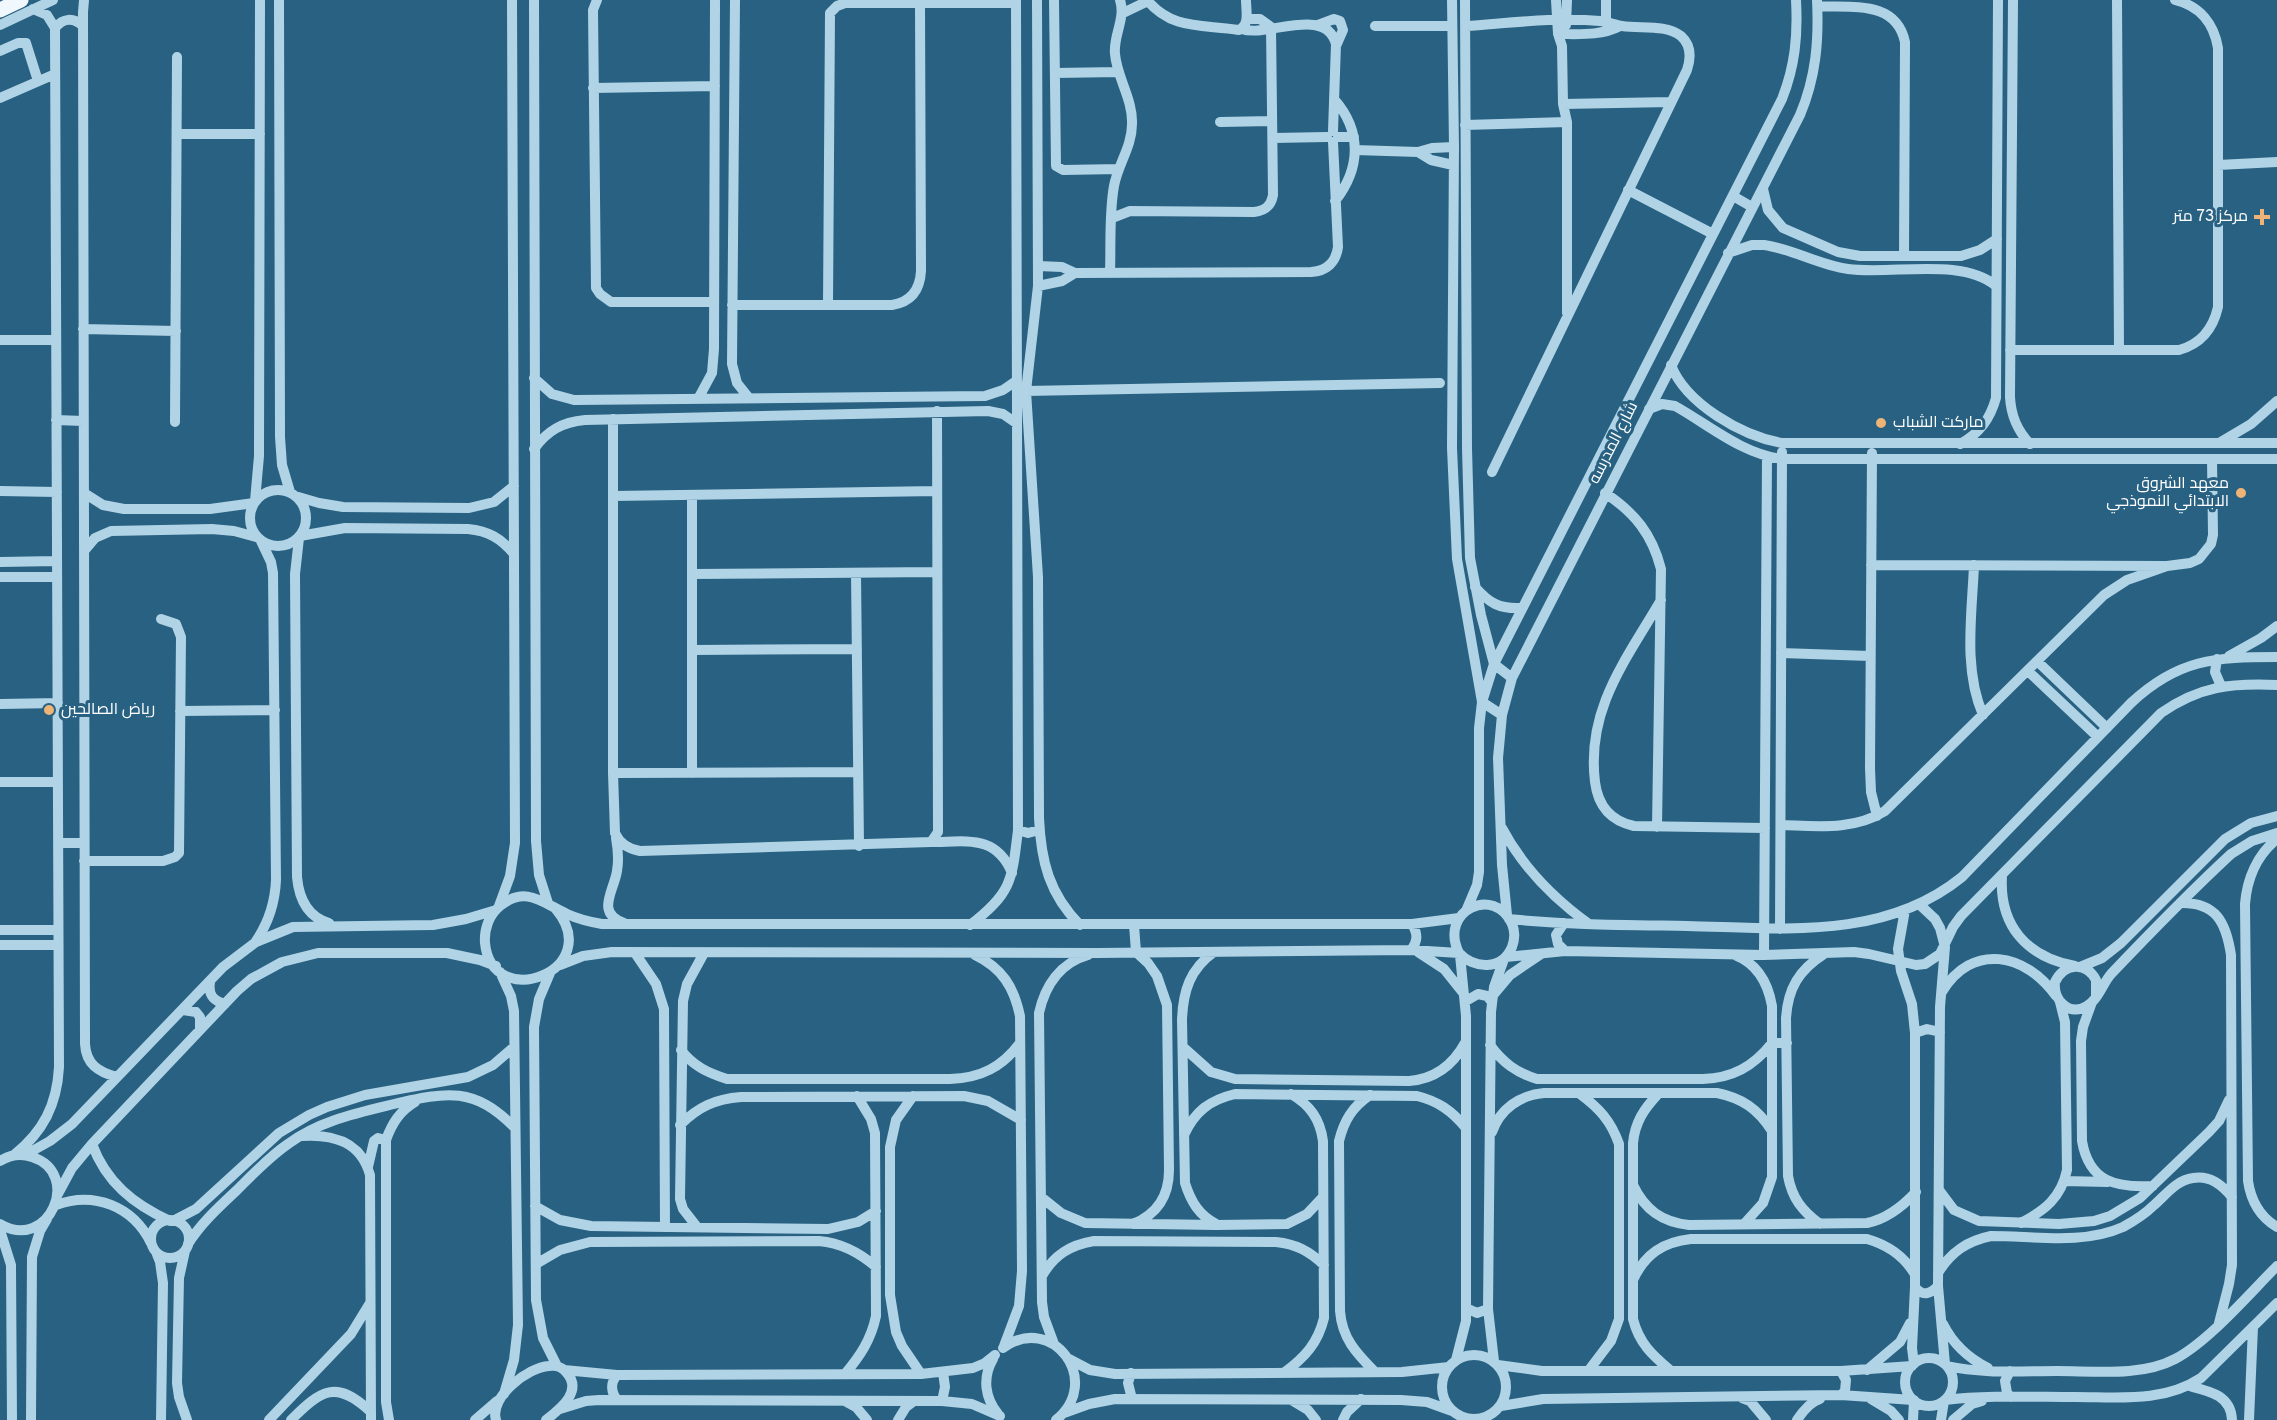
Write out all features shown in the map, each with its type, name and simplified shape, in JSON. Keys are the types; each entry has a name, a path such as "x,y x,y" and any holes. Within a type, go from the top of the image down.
{"main road":[{"path":"0,10 27,5"}],"street":[{"path":"0,25 27,5 53,0"},
{"path":"84,0 83,421 86,1052 88,1059 99,1071 117,1077"},
{"path":"255,502 259,456 260,397 260,0"},
{"path":"279,0 280,451 292,494 306,512 306,524 299,537 295,574 298,891 311,914 335,925"},
{"path":"496,1420 495,1411 514,1359 518,1325 514,1011 511,996 487,951 485,942 487,925 497,909 510,876 515,843 512,0"},
{"path":"534,0 536,849 539,874 552,905 565,924 568,942 562,959 553,970 538,999 534,1042 536,1300 539,1324 549,1352 572,1381 571,1395 560,1409 546,1420"},
{"path":"597,0 592,10 596,281 600,294 611,302 618,303 714,303"},
{"path":"698,399 708,382 713,364 715,0"},
{"path":"735,0 732,364 737,383 749,398"},
{"path":"1037,0 1038,286 1026,391 1038,577 1039,830 1045,866 1053,889 1065,910 1080,925"},
{"path":"1054,0 1056,166 1063,171 1119,169"},
{"path":"1110,273 1113,187 1130,141 1132,127 1130,100 1119,72 1115,45 1123,13 1120,0"},
{"path":"1038,266 1054,266 1075,273 1318,272 1330,265 1337,254 1333,137 1335,49 1332,33 1318,26 1271,27 1260,19 1244,24 1180,23 1167,18 1147,0 1123,13"},
{"path":"1244,24 1246,0"},
{"path":"1452,0 1454,147 1452,448 1457,559 1482,702 1503,715"},
{"path":"1465,0 1470,558 1474,586 1494,664 1512,678"},
{"path":"1556,0 1561,20 1563,104 1567,122 1567,315"},
{"path":"1561,20 1567,0"},
{"path":"1606,0 1606,22"},
{"name":"شارع المدرسه","path":"1462,915 1477,885 1479,872 1478,750 1482,702 1494,664 1782,99 1789,82 1796,52 1796,0"},
{"path":"1960,444 1971,438 1987,421 1994,404 1996,386 1998,0"},
{"path":"2013,0 2010,407 2017,427 2030,444"},
{"path":"2117,0 2119,350"},
{"path":"2010,350 2169,351 2188,347 2199,341 2215,320 2218,307 2218,48 2216,36 2204,15 2175,0"},
{"path":"828,305 830,13 842,4 1016,1 1018,830 1013,874 998,900 970,925"},
{"path":"732,305 899,304 913,296 921,281 920,3"},
{"path":"1817,3 1880,9 1890,14 1903,30 1905,42 1904,256"},
{"name":"شارع المدرسه","path":"1508,917 1500,825 1498,758 1503,715 1512,678 1800,115 1812,81 1817,55 1817,3"},
{"path":"8,1158 27,1144 43,1124 54,1101 58,1084 55,28 47,15 27,5"},
{"path":"55,28 68,20 74,20 83,26"},
{"path":"1466,26 1561,20 1657,28 1675,33 1688,44 1690,62 1492,472"},
{"path":"1375,26 1452,26"},
{"path":"1562,34 1609,32 1620,26"},
{"path":"1112,204 1130,211 1254,212 1265,210 1269,206 1273,195 1271,27"},
{"path":"0,51 18,43 26,43 38,81"},
{"path":"175,422 177,57"},
{"path":"1055,73 1119,72"},
{"path":"0,98 55,74"},
{"path":"593,88 715,86"},
{"path":"1334,99 1347,117 1354,137 1355,150 1350,177 1335,201"},
{"path":"1563,104 1671,102"},
{"path":"1220,122 1272,121"},
{"path":"1465,125 1567,122"},
{"path":"177,135 260,139 279,144"},
{"path":"1272,138 1354,137"},
{"path":"1355,150 1418,152 1432,148 1454,147"},
{"path":"1418,152 1431,160 1453,165"},
{"path":"2218,165 2277,162"},
{"path":"1016,174 1038,173"},
{"path":"1762,187 1764,199 1774,220 1793,234 1845,254 1961,256 1980,250 1997,239"},
{"path":"1628,190 1713,234"},
{"path":"1732,196 1752,207"},
{"path":"1112,218 1130,211"},
{"path":"714,214 733,214"},
{"path":"1728,254 1752,245 1764,245 1848,269 1970,272 1996,286"},
{"path":"1038,286 1062,281 1075,273"},
{"path":"513,314 534,314"},
{"path":"83,329 176,331"},
{"path":"0,340 56,340"},
{"path":"713,364 723,368 732,364"},
{"path":"1671,365 1685,389 1708,408 1752,435 1782,443 2277,443"},
{"path":"1452,375 1467,374"},
{"path":"534,378 552,394 563,398 586,400 988,395 1003,390 1016,381"},
{"path":"1026,391 1440,383"},
{"path":"1996,386 2001,389 2010,386"},
{"path":"988,395 992,405 988,411"},
{"path":"260,397 280,397"},
{"path":"796,398 797,415"},
{"path":"585,420 581,410 586,400"},
{"path":"2219,443 2251,424 2277,401"},
{"path":"1649,409 1662,404 1675,406 1739,445 1782,459 2277,459"},
{"path":"931,842 935,838 938,826 937,411"},
{"path":"534,449 550,431 567,423 585,420 988,411 1003,414 1016,423"},
{"path":"613,419 613,774 618,868 608,907 613,917 627,924"},
{"path":"56,420 83,421"},
{"path":"1780,929 1782,443"},
{"path":"1872,444 1870,768 1871,792 1877,816"},
{"path":"1764,955 1767,456"},
{"path":"1871,565 2167,566 2190,563 2199,559 2211,544 2213,535 2212,459"},
{"path":"256,942 269,919 276,894 275,710 273,573 271,562 250,524 251,509 255,502 271,490 343,507 469,508 494,502 514,486"},
{"path":"0,491 57,492"},
{"path":"613,496 937,491"},
{"path":"84,493 103,505 124,509 210,509 255,502"},
{"path":"1605,494 1630,511 1650,537 1660,569 1657,826"},
{"path":"692,495 692,773"},
{"path":"84,551 95,538 111,531 212,529 234,531 277,547 289,544 299,537 345,528 482,531 505,543 514,554"},
{"path":"0,562 57,561"},
{"path":"1974,565 1972,677 1983,715"},
{"path":"1780,825 1846,825 1877,816 1892,805 2093,605 2115,587 2140,574 2167,566"},
{"path":"692,574 937,572"},
{"path":"856,573 859,846"},
{"path":"0,577 57,577"},
{"path":"1017,577 1038,577"},
{"path":"1474,586 1500,608 1521,608"},
{"path":"1661,600 1606,697 1600,712 1593,745 1596,792 1607,813 1624,824 1765,828"},
{"path":"84,861 163,861 175,857 178,853 180,631 173,621 161,620"},
{"path":"2221,686 2215,672 2222,658 2261,638 2277,626"},
{"path":"692,650 857,649"},
{"path":"1781,653 1870,656"},
{"path":"514,656 535,656"},
{"path":"8,1158 61,1133 223,967 256,942 292,927 433,925 466,919 497,909 513,899 522,897 531,897 590,922 602,924 1412,924 1462,915 1474,907 1491,906 1508,917 1564,923 1780,929 1847,926 1872,921 1919,904 1948,888 2143,692 2156,682 2185,667 2222,658 2277,657"},
{"path":"2037,661 2107,728"},
{"path":"274,664 296,664"},
{"path":"2028,670 2098,737"},
{"path":"31,1420 30,1284 32,1257 38,1237 72,1168 225,1004 251,979 282,962 318,953 447,953 480,960 506,975 523,980 542,977 583,956 597,953 635,952 1097,953 1413,950 1460,954 1468,961 1486,966 1505,957 1547,951 1764,955 1826,953 1869,954 1899,962 1925,964 1940,954 1953,927 1962,916 2161,713 2190,696 2221,686 2277,685"},
{"path":"0,704 57,703"},
{"path":"180,711 275,710"},
{"path":"613,774 858,772"},
{"path":"0,782 58,783"},
{"path":"2019,1224 2046,1208 2060,1191 2064,1181 2067,1142 2066,1022 2055,988 2058,977 2065,969 2102,958 2121,943 2225,839 2251,823 2277,816"},
{"path":"1500,825 1515,850 1546,889 1590,924"},
{"path":"1018,830 1028,833 1039,830"},
{"path":"615,833 623,845 640,851 982,842 998,851 1013,874"},
{"path":"1941,995 1953,976 1964,968 1991,958 2004,959 2029,969 2049,987 2064,1006 2077,1009 2089,1005 2109,976 2231,854 2252,841 2277,833"},
{"path":"2277,839 2261,855 2246,888 2248,1181 2255,1205 2262,1215 2277,1227"},
{"path":"58,843 84,843"},
{"path":"2002,876 2002,901 2006,915 2022,940 2046,958 2090,971 2096,980 2094,998 2083,1027 2081,1041 2082,1141 2084,1154 2090,1166 2099,1176 2111,1183"},
{"path":"2180,903 2199,904 2215,913 2226,932 2231,955 2232,1265 2219,1323"},
{"path":"1919,904 1935,919 1945,947 1940,1032 1938,1286 1939,1317 1946,1365 1953,1381 1951,1392 1944,1401 1941,1420"},
{"path":"1905,910 1899,936 1899,962 1912,1004 1915,1033 1916,1192 1915,1287 1912,1318 1913,1365 1908,1371 1905,1383 1913,1400 1913,1420"},
{"path":"1454,1414 1447,1405 1442,1390 1445,1374 1452,1364 1464,1333 1466,1308 1467,1040 1460,954 1453,936 1462,915"},
{"path":"1494,1420 1506,1392 1506,1385 1505,1378 1496,1363 1488,1309 1490,1045 1492,999 1505,957 1512,948 1514,938 1514,928 1508,917"},
{"path":"1564,923 1557,930 1556,940 1564,951"},
{"path":"1412,924 1416,935 1413,950"},
{"path":"1133,1224 1154,1213 1161,1204 1169,1182 1168,1020 1165,997 1157,976 1136,952 1134,925"},
{"path":"0,930 58,930"},
{"path":"2121,943 2124,953 2131,954"},
{"path":"0,945 58,945"},
{"path":"1413,950 1444,969 1465,998"},
{"path":"1215,951 1196,968 1190,978 1183,1002 1182,1020 1185,1183 1189,1197 1205,1218 1216,1225"},
{"path":"1492,999 1510,975 1547,951"},
{"path":"2231,955 2238,951 2246,954"},
{"path":"635,952 650,973 661,996 664,1009 665,1227"},
{"path":"697,1227 683,1209 680,1198 681,1037 683,1001 687,984 704,953"},
{"path":"972,953 1000,971 1014,992 1020,1016 1021,1288 1015,1320 1005,1346"},
{"path":"1097,953 1079,958 1064,968 1051,982 1042,998 1039,1013 1044,1317 1054,1344 1069,1359 1090,1370 1131,1374 1418,1371 1452,1364 1475,1355 1526,1370 1841,1371 1913,1365 1929,1358 1946,1365 1991,1370 2130,1370 2152,1367 2173,1360 2187,1352 2277,1266"},
{"path":"1729,953 1749,962 1763,978 1772,1006 1772,1177 1763,1203 1744,1224"},
{"path":"1820,1224 1801,1209 1795,1199 1788,1176 1786,1018 1790,992 1804,970 1826,953"},
{"path":"210,982 209,990 212,997 225,1004"},
{"path":"1465,998 1478,994 1492,999"},
{"path":"183,1010 196,1012 200,1017 200,1029"},
{"path":"1020,1016 1029,1011 1039,1013"},
{"path":"1168,1020 1175,1018 1182,1020"},
{"path":"1915,1033 1927,1029 1940,1032"},
{"path":"665,1037 675,1034 681,1037"},
{"path":"515,1128 488,1105 454,1094 424,1097 335,1119 299,1136 275,1153 213,1212 199,1227 187,1247 174,1258 167,1258 154,1249 152,1234 155,1228 164,1221 172,1221 196,1209 279,1133 309,1115 365,1095 454,1080 481,1072 493,1065 514,1044 523,1039 534,1042"},
{"path":"1183,1047 1211,1072 1235,1079 1417,1080 1433,1076 1447,1067 1459,1055 1467,1040"},
{"path":"681,1050 700,1068 727,1079 964,1079 977,1076 1002,1064 1020,1042"},
{"path":"1490,1045 1501,1059 1515,1070 1537,1079 1718,1078 1743,1070 1754,1063 1772,1043 1787,1043"},
{"path":"1717,1093 1722,1086 1718,1078"},
{"path":"964,1079 968,1085 964,1096"},
{"path":"1235,1079 1232,1088 1235,1094"},
{"path":"1536,1094 1533,1086 1537,1079"},
{"path":"454,1080 459,1087 454,1094"},
{"path":"741,1080 736,1087 741,1097"},
{"path":"1417,1080 1421,1088 1417,1096"},
{"path":"1490,1138 1494,1125 1502,1113 1512,1104 1536,1094 1717,1093 1737,1099 1755,1109 1772,1131"},
{"path":"1184,1135 1198,1112 1221,1097 1235,1094 1417,1096 1445,1106 1466,1128"},
{"path":"1285,1372 1307,1354 1315,1343 1324,1318 1322,1129 1310,1108 1291,1094"},
{"path":"1580,1094 1601,1111 1615,1132 1619,1144 1619,1319 1611,1341 1589,1370"},
{"path":"1658,1094 1641,1114 1633,1143 1633,1319 1649,1353 1670,1370"},
{"path":"1370,1095 1352,1110 1342,1130 1340,1141 1340,1319 1348,1343 1375,1372"},
{"path":"1938,1190 1954,1210 1966,1217 1991,1223 2077,1224 2094,1221 2126,1208 2153,1186 2219,1121 2231,1095"},
{"path":"845,1374 869,1341 876,1316 875,1146 871,1119 857,1096"},
{"path":"913,1096 896,1120 890,1147 890,1295 891,1317 902,1346 921,1374"},
{"path":"680,1125 701,1107 714,1101 741,1097 964,1096 982,1099 1000,1106 1021,1120"},
{"path":"389,1420 386,1402 386,1140 399,1114 424,1097"},
{"path":"299,1136 316,1135 344,1140 362,1156 368,1167 371,1184 371,1416"},
{"path":"368,1167 374,1142 378,1138 386,1140"},
{"path":"1323,1141 1332,1138 1340,1141"},
{"path":"875,1146 883,1140 888,1142 890,1147"},
{"path":"1619,1144 1627,1140 1633,1143"},
{"path":"2067,1142 2076,1144 2082,1141"},
{"path":"92,1144 97,1159 115,1185 136,1203 184,1227 187,1232 187,1247 179,1278 177,1383 180,1403 187,1420"},
{"path":"8,1158 45,1164 57,1183 57,1200"},
{"path":"1169,1170 1175,1172 1184,1169"},
{"path":"2163,1175 2171,1179 2172,1188"},
{"path":"1772,1177 1779,1179 1788,1176"},
{"path":"1938,1273 1945,1262 1960,1248 1978,1239 1991,1236 2071,1238 2103,1234 2133,1221 2181,1181 2192,1178 2215,1181 2232,1197"},
{"path":"2064,1181 2088,1180 2138,1187 2153,1186"},
{"path":"1633,1185 1645,1205 1659,1217 1675,1223 1867,1223 1876,1221 1898,1209 1916,1192"},
{"path":"1041,1197 1073,1219 1094,1224 1216,1225 1287,1224 1306,1214 1323,1197"},
{"path":"57,1200 83,1198 110,1205 133,1218 147,1235 154,1249 160,1262 163,1283 161,1420"},
{"path":"535,1206 560,1220 591,1226 828,1229 858,1222 876,1211"},
{"path":"0,1224 21,1230 39,1225 47,1219"},
{"path":"1675,1223 1672,1232 1676,1241"},
{"path":"1867,1223 1871,1230 1867,1239"},
{"path":"1991,1223 1987,1230 1991,1236"},
{"path":"1094,1224 1092,1233 1094,1241"},
{"path":"1287,1224 1291,1235 1287,1243"},
{"path":"590,1242 588,1234 591,1226"},
{"path":"828,1229 833,1234 832,1239 828,1242"},
{"path":"0,1230 8,1250 12,1284 12,1420"},
{"path":"1633,1280 1638,1269 1654,1251 1676,1241 1867,1239 1899,1254 1915,1274"},
{"path":"1021,1288 1029,1292 1042,1282 1048,1265 1068,1248 1094,1241 1287,1243 1307,1251 1324,1265"},
{"path":"536,1264 560,1250 590,1242 828,1242 854,1250 876,1267"},
{"path":"12,1284 23,1281 30,1284"},
{"path":"1915,1287 1926,1294 1938,1286"},
{"path":"269,1420 351,1334 371,1300"},
{"path":"1797,1420 1815,1400 1841,1395 1913,1400 1929,1406 1944,1401 2011,1397 2151,1397 2189,1386 2212,1369 2277,1303"},
{"path":"1466,1308 1477,1313 1488,1309"},
{"path":"876,1316 883,1319 891,1317"},
{"path":"1939,1317 1948,1334 1960,1349 1974,1361 1991,1370"},
{"path":"1324,1318 1332,1322 1340,1319"},
{"path":"1866,1370 1900,1342 1912,1318"},
{"path":"1619,1319 1626,1325 1633,1319"},
{"path":"518,1325 529,1328 539,1324"},
{"path":"2248,1420 2253,1327"},
{"path":"475,1420 518,1380 550,1365 617,1375 921,1374 973,1368 985,1363 1005,1346 1024,1338 1034,1338 1054,1344"},
{"path":"995,1355 986,1375 986,1386 988,1397 1003,1419"},
{"path":"1059,1418 1075,1393 1074,1370 1069,1359"},
{"path":"1841,1371 1846,1380 1845,1391 1841,1395"},
{"path":"2010,1371 2006,1376 2005,1387 2011,1397"},
{"path":"942,1401 945,1387 943,1372"},
{"path":"1131,1374 1128,1383 1131,1399"},
{"path":"617,1375 612,1389 617,1400"},
{"path":"2189,1386 2220,1396 2230,1407 2232,1417"},
{"path":"291,1420 312,1400 328,1392 346,1394 355,1398 371,1416"},
{"path":"1059,1418 1102,1401 1131,1399 1421,1401 1439,1405 1460,1417 1478,1419 1494,1413 1500,1406 1544,1399 1827,1397"},
{"path":"1865,1397 1879,1403 1899,1420"},
{"path":"1741,1398 1750,1401 1766,1420"},
{"path":"1953,1420 1972,1404 1991,1398"},
{"path":"1287,1399 1299,1402 1316,1420"},
{"path":"560,1409 586,1401 617,1400 942,1401 972,1404 1003,1419"},
{"path":"1343,1420 1347,1412 1360,1400"},
{"path":"845,1401 856,1407 867,1420"},
{"path":"898,1420 906,1407 914,1401"},
{"path":"2232,1417 2237,1407 2249,1405"}],"place":[{"name":"مركز 73 متر","path":"2262,217"},
{"name":"ماركت الشباب","path":"1881,423"},
{"name":"معهد الشروق الابتدائي النموذجي","path":"2241,493"},
{"name":"رياض الصالحين","path":"49,710"}]}
